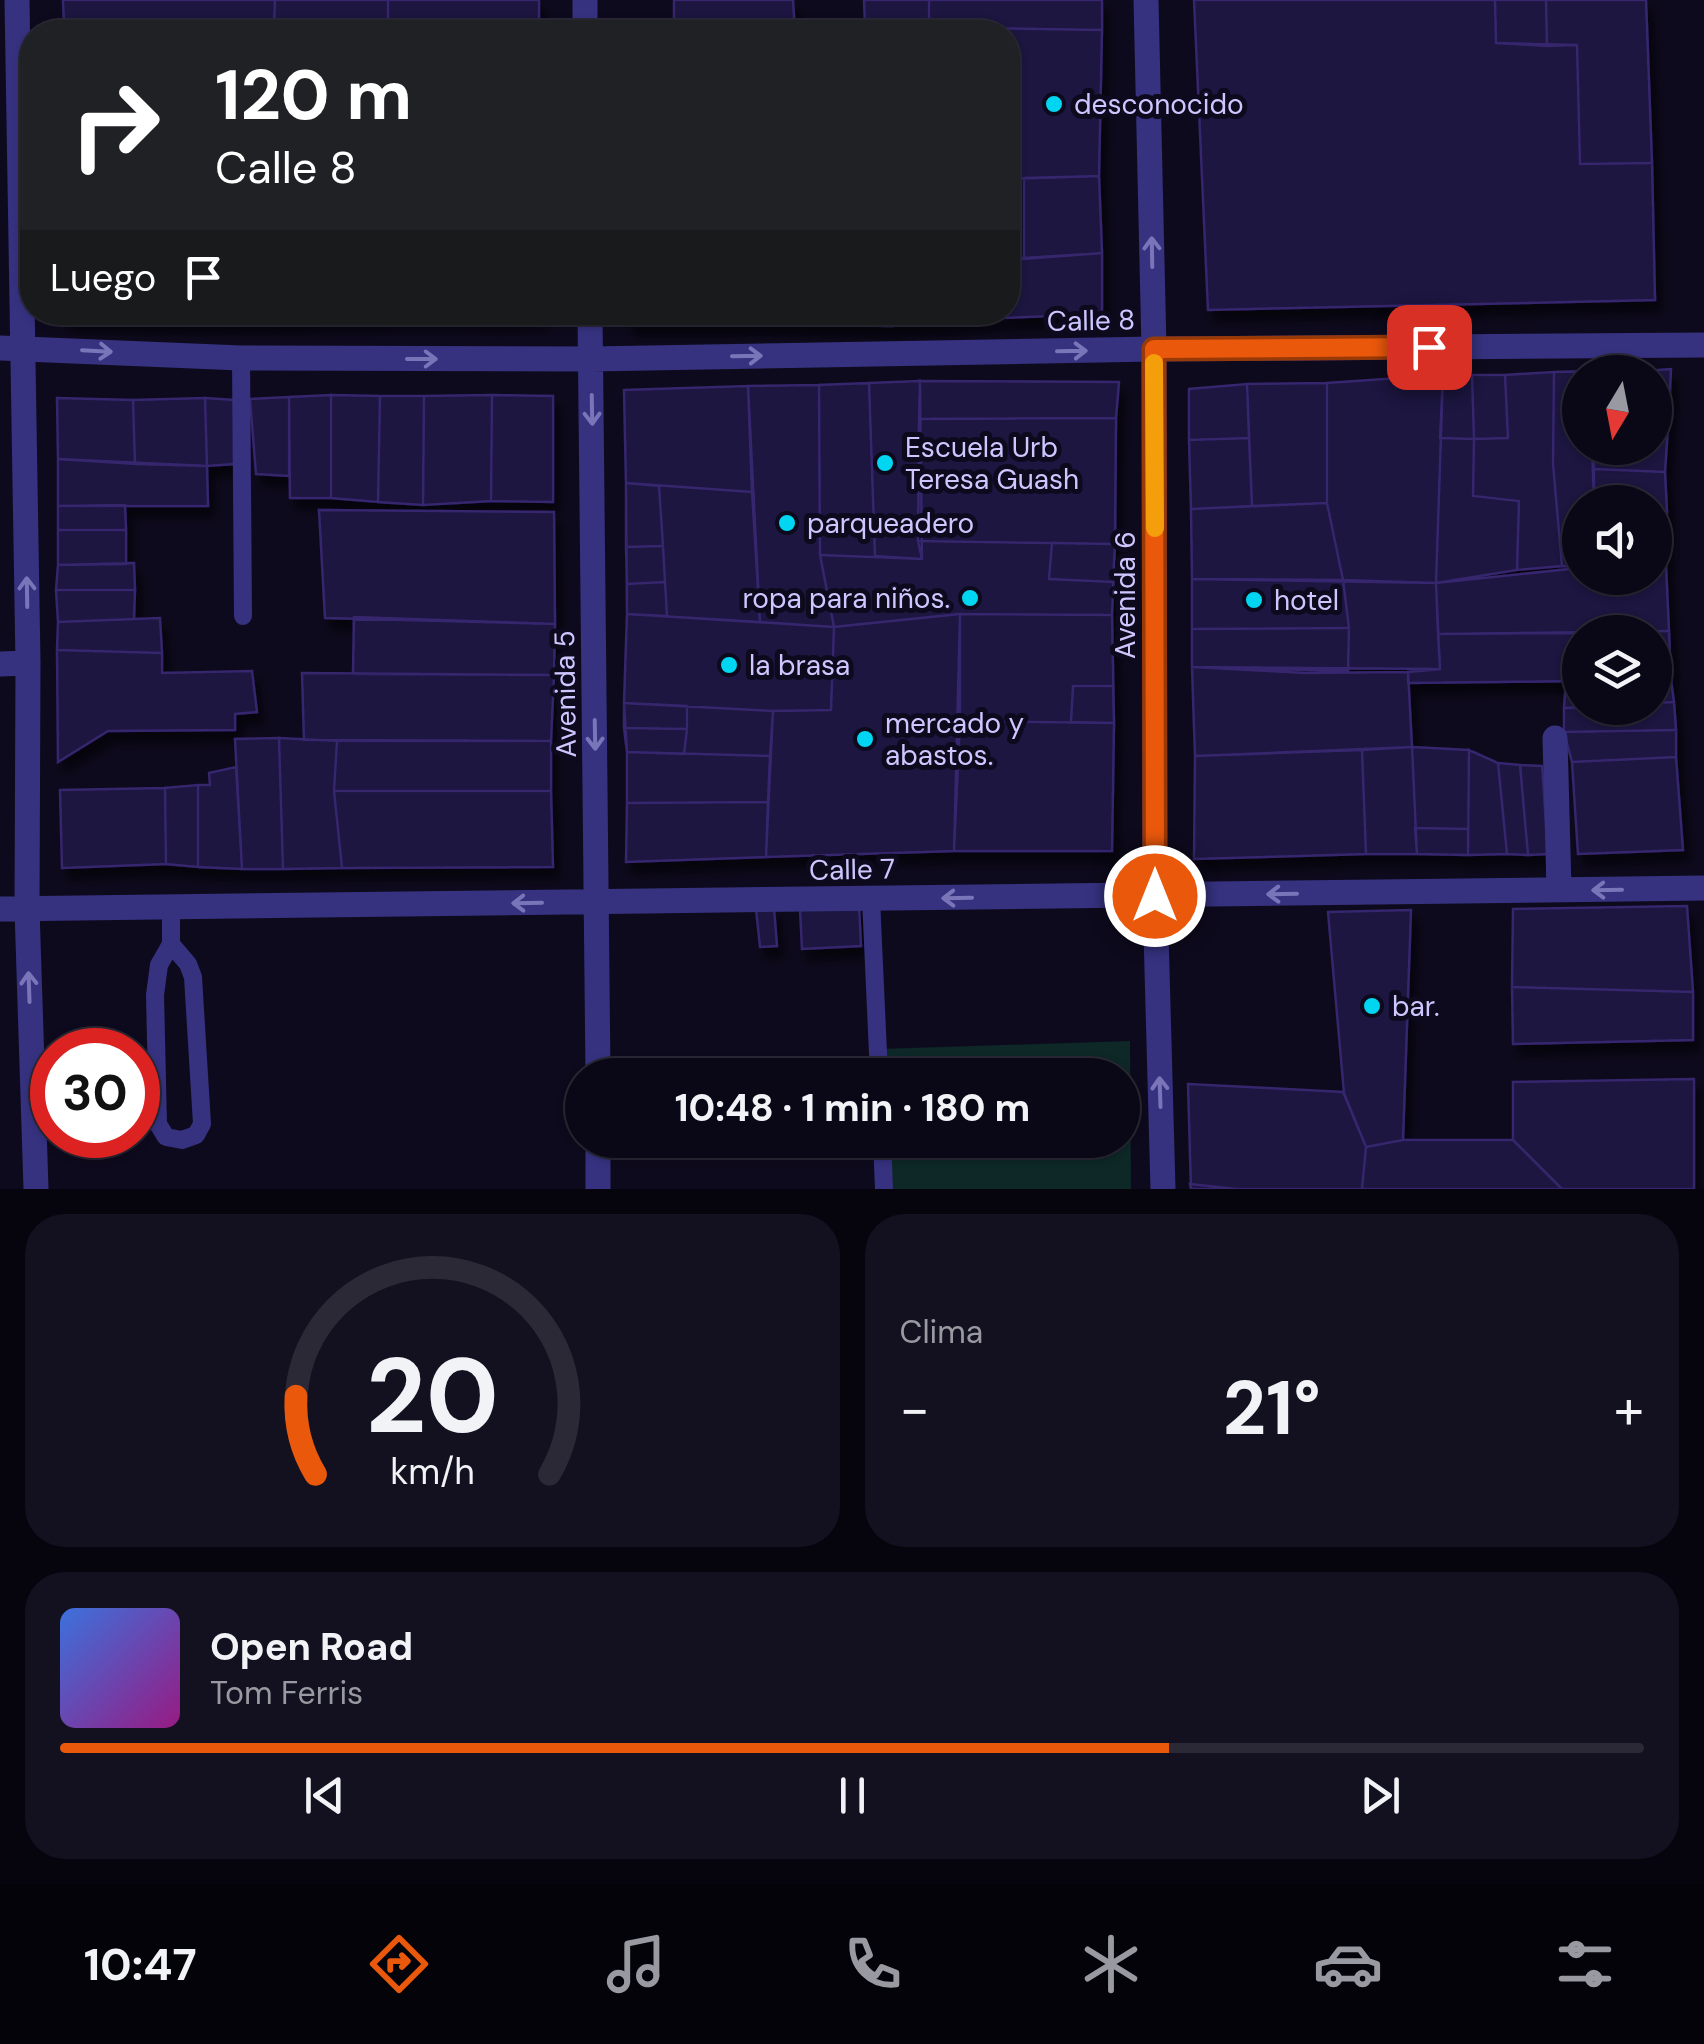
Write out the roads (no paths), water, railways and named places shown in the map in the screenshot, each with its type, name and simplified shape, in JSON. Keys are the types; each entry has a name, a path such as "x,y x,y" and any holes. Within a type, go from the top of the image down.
{"street":[{"path":"17,0 11,348 28,664 27,909 36,1189"},
{"name":"Avenida 6","path":"1146,0 1154,349 1155,896 1163,1189"},
{"name":"Avenida 5","path":"590,325 598,1058"},
{"name":"Calle 8","path":"11,348 241,358 591,359 1704,345"},
{"path":"0,664 28,664"},
{"path":"1555,738 1559,890"},
{"name":"Calle 7","path":"0,909 1704,888"},
{"path":"598,1158 598,1189"}],"lane":[{"path":"241,358 243,616"},
{"path":"871,899 878,1058"},
{"path":"170,944 188,964 196,993 202,1124 196,1135 182,1140 166,1136 158,1124 155,995 159,965 170,944 171,908"},
{"path":"883,1158 884,1189"}],"place":[{"name":"desconocido","path":"1054,104"},
{"name":"Escuela Urb Teresa Guash","path":"885,463"},
{"name":"parqueadero","path":"787,523"},
{"name":"ropa para niños.","path":"970,598"},
{"name":"hotel","path":"1254,600"},
{"name":"la brasa","path":"729,665"},
{"name":"mercado y abastos.","path":"865,739"},
{"name":"bar.","path":"1372,1006"}]}
